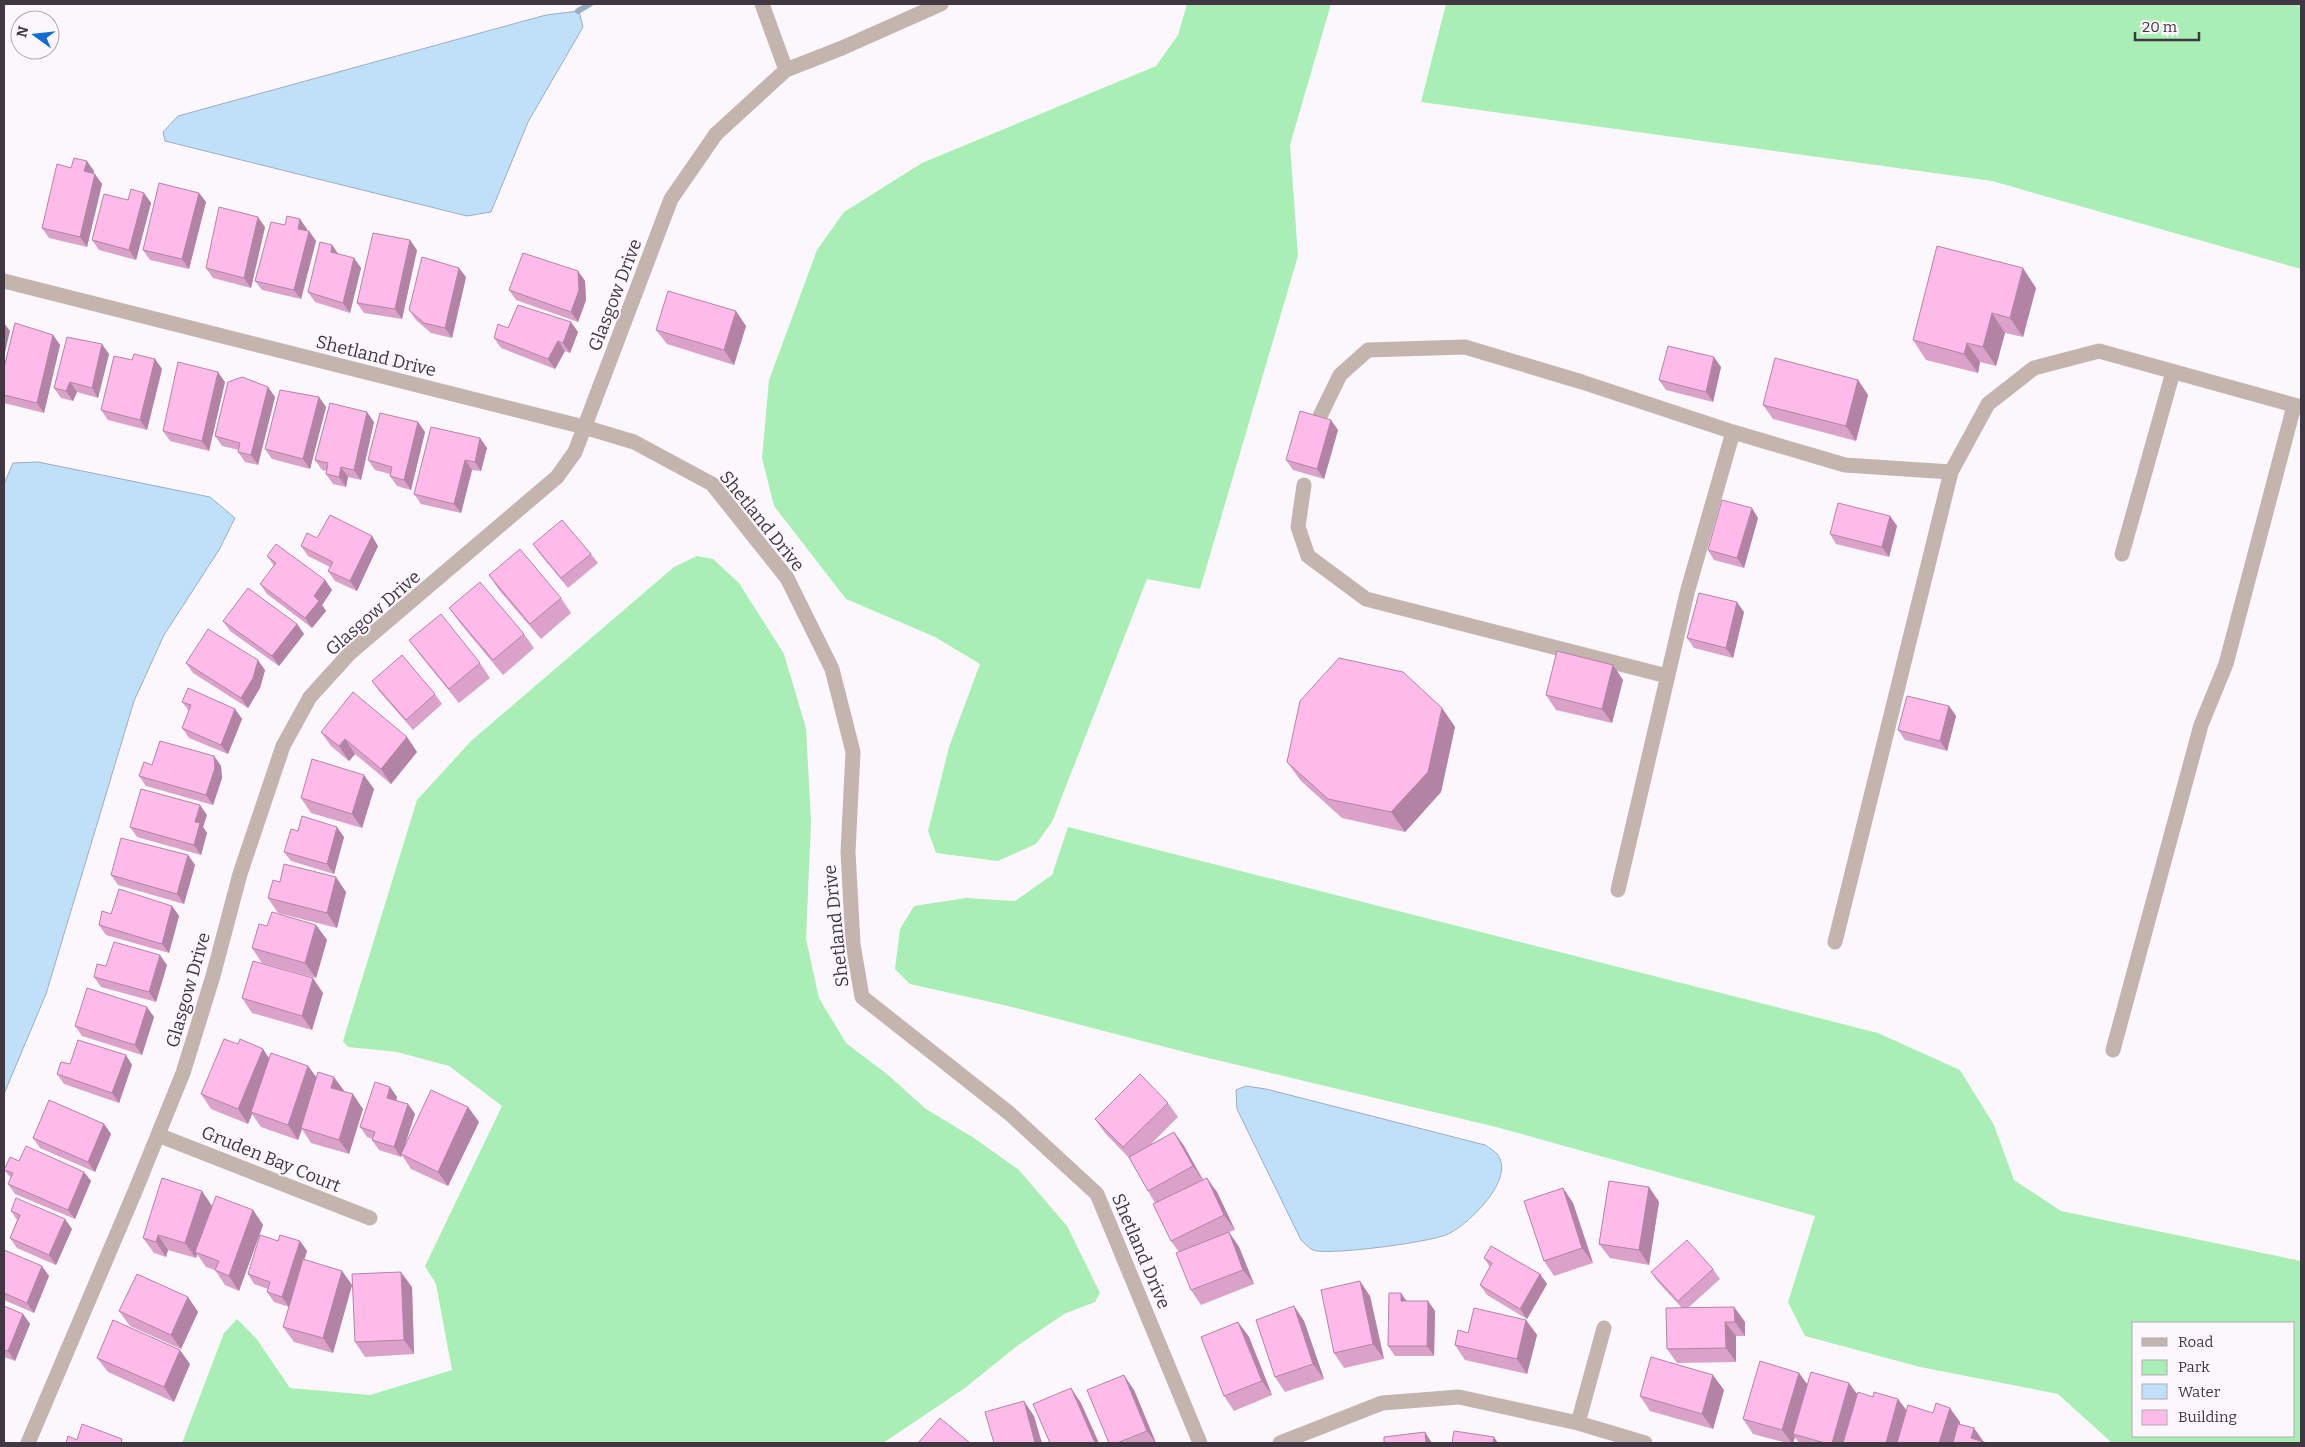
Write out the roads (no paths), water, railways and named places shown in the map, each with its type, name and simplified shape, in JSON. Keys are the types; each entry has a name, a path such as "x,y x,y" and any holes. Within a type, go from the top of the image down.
{"street":[{"path":"762,4 786,70"},
{"name":"Glasgow Drive","path":"28,1443 183,1073 240,874 283,746 310,697 350,653 428,589 557,477 575,452 671,199 716,134 786,70 941,4"},
{"name":"Shetland Drive","path":"4,281 584,427 634,442 712,484 787,578 832,669 853,752 848,852 853,944 862,997 1009,1113 1097,1194 1200,1443"},
{"path":"1320,416 1340,374 1368,350 1465,348 1582,382 1733,432 1845,465 1951,472"},
{"path":"1835,942 1951,472 1988,404 2034,368 2099,352 2298,406 2226,664 2198,735 2113,1050"},
{"path":"2122,554 2173,372"},
{"path":"1618,890 1687,593 1733,432"},
{"path":"1304,485 1298,527 1308,556 1366,599 1667,676"},
{"name":"Gruden Bay Court","path":"158,1135 370,1218"},
{"path":"1578,1423 1604,1328"},
{"path":"1280,1443 1382,1403 1459,1397 1578,1423 1645,1443"}],"water":[{"path":"579,11 583,27 528,122 491,212 467,216 165,141 163,132 178,116 546,15"},
{"path":"38,462 210,497 235,518 219,550 164,635 134,701 46,994 4,1094 4,484 13,463"},
{"path":"1246,1086 1266,1089 1485,1145 1497,1154 1501,1164 1501,1175 1488,1200 1467,1221 1448,1234 1422,1241 1380,1247 1337,1251 1313,1250 1301,1240 1237,1109 1236,1090"}],"waterway":[{"path":"578,11 590,4"}]}
